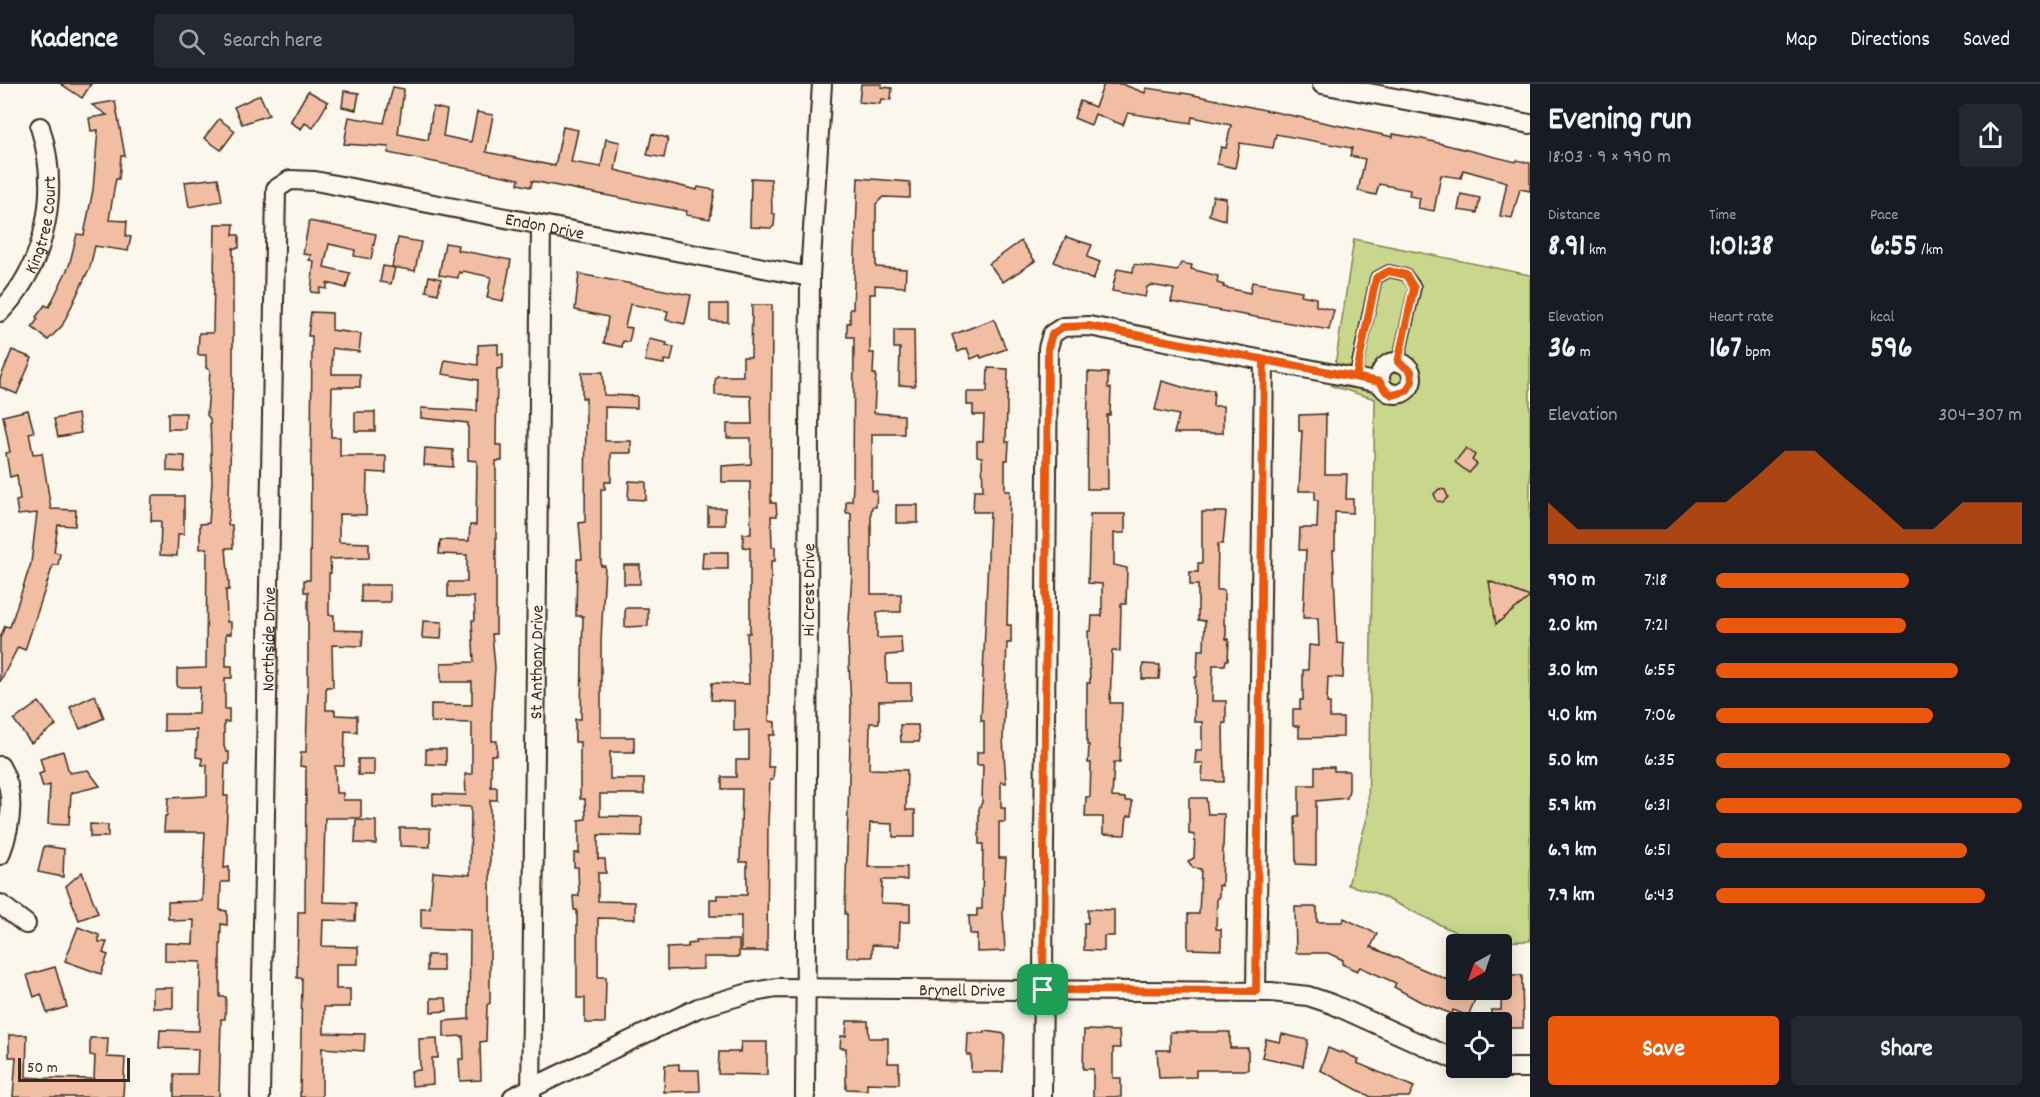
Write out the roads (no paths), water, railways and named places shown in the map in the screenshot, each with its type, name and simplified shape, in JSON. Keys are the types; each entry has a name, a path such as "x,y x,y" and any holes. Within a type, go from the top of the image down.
{"street":[{"name":"Hi Crest Drive","path":"805,1097 810,277 822,84"},
{"path":"1322,84 1380,90 1530,124"},
{"name":"Kingtree Court","path":"0,312 21,285 34,258 49,205 51,174 40,127"},
{"name":"Endon Drive","path":"279,185 290,180 315,181 810,277"},
{"name":"Northside Drive","path":"260,1097 274,194 279,185"},
{"name":"St Anthony Drive","path":"531,1092 541,226"},
{"path":"1042,1097 1050,339 1056,330 1063,327 1089,326 1380,382 1385,390 1393,395 1407,391 1412,381 1411,371 1398,362 1384,367 1380,382"},
{"path":"1256,991 1264,360"},
{"path":"0,766 10,793 11,812 0,855"},
{"path":"0,904 26,924"},
{"name":"Brynell Drive","path":"513,1097 531,1092 698,1008 749,993 806,988 1256,991 1308,996 1332,1004 1446,1055"},
{"path":"1512,1068 1530,1068"}],"lane":[{"path":"1356,377 1376,278 1389,271 1406,275 1414,288 1398,362"}]}
